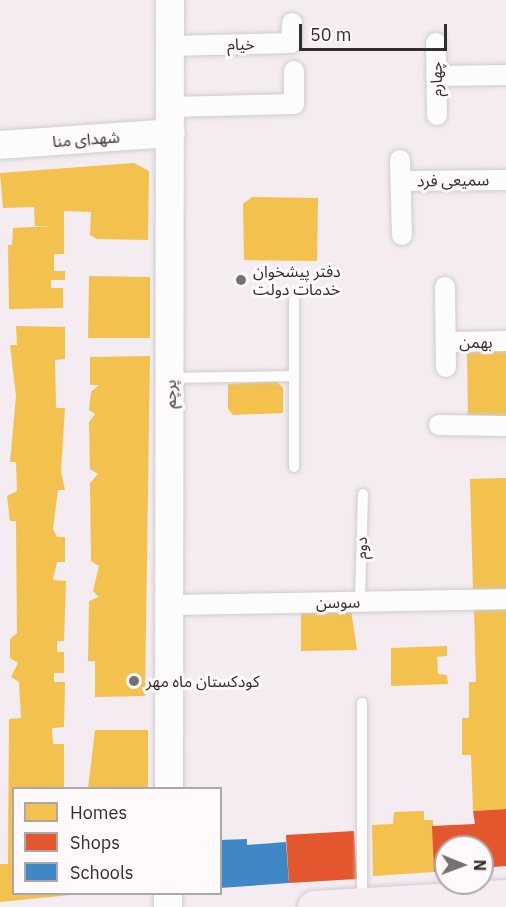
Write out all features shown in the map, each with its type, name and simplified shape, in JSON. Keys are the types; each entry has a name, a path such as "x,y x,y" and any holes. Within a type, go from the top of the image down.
{"main road":[{"path":"314,907 506,896"}],"street":[{"name":"پرچم","path":"169,787 170,0"},
{"name":"خیام","path":"170,46 291,43 292,23"},
{"name":"چهارم","path":"436,43 437,116"},
{"path":"171,120 294,104 294,71"},
{"path":"436,76 506,75"},
{"name":"شهدای منا","path":"0,145 171,120"},
{"path":"400,160 402,235"},
{"name":"سمیعی فرد","path":"401,181 506,180"},
{"path":"445,287 446,367"},
{"name":"بهمن","path":"446,342 506,341"},
{"path":"439,425 506,426"},
{"name":"سوسن","path":"169,605 506,599"}],"lane":[{"path":"294,300 294,467"},
{"path":"170,378 294,376"},
{"name":"دوم","path":"360,601 363,494"},
{"path":"362,703 362,904"}],"building: Homes":[{"path":"134,163 149,171 148,240 97,239 90,235 91,212 64,211 64,254 54,254 54,271 65,271 65,280 51,280 51,288 63,288 63,308 9,309 8,245 12,245 13,228 53,226 35,226 34,207 3,208 0,173"},
{"path":"252,197 318,198 317,261 244,260 243,204"},
{"path":"89,276 150,277 150,338 88,338"},
{"path":"16,326 65,327 65,359 55,360 56,408 65,408 61,471 65,490 58,490 53,529 57,537 65,537 65,562 57,562 53,580 66,581 64,641 57,641 57,652 64,652 64,673 54,673 54,682 65,682 64,727 52,728 53,744 64,744 64,787 12,787 12,895 70,895 0,902 0,864 8,864 9,719 21,718 19,682 11,677 18,663 10,658 10,639 17,633 16,521 10,521 7,496 17,491 16,462 10,462 16,396 10,345 17,345"},
{"path":"506,348 506,423 468,423 467,349"},
{"path":"150,356 145,696 95,697 95,661 88,661 89,601 99,597 93,591 99,566 91,561 90,483 98,474 90,469 89,422 95,414 89,410 91,392 99,385 90,385 90,357"},
{"path":"276,381 283,388 283,413 233,415 228,409 228,384"},
{"path":"506,478 506,589 473,590 470,479"},
{"path":"506,607 506,809 473,811 471,755 462,755 462,718 469,718 469,682 476,682 474,608"},
{"path":"351,610 357,650 301,651 301,611"},
{"path":"447,646 447,656 437,657 438,674 447,675 448,684 391,686 391,648"},
{"path":"95,730 148,730 148,787 88,787"},
{"path":"424,811 424,820 433,820 434,872 373,876 372,825 393,824 394,812"}],"building: Shops":[{"path":"506,809 506,866 494,867 494,835 434,835 434,872 432,826 475,824 473,811"},
{"path":"354,831 357,879 289,883 286,835"}],"building: Schools":[{"path":"247,839 247,845 286,842 289,883 222,888 222,840"}],"place":[{"name":"دفتر پیشخوان خدمات دولت","path":"241,280"},
{"name":"کودکستان ماه مهر","path":"134,681"}]}
